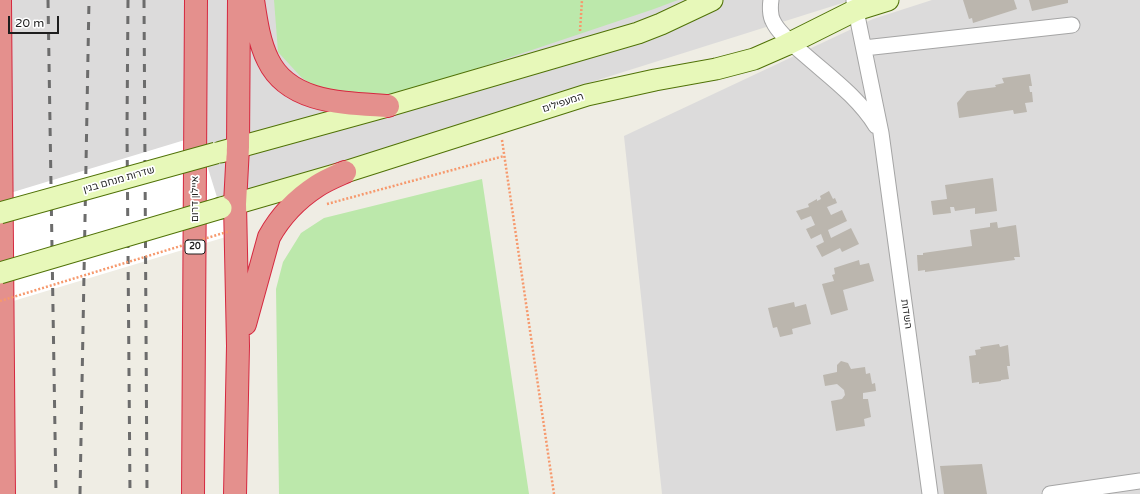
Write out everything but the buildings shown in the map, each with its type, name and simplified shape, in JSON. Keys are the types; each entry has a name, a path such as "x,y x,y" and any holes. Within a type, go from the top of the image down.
{"highway":[{"name":"איילון דרום","path":"193,494 196,0"},
{"path":"236,494 238,346 233,230 228,206 238,147 238,0"},
{"path":"253,0 267,59 275,72 288,84 315,98 338,102 388,106"},
{"path":"0,1 4,494"},
{"path":"238,346 269,237 276,225 300,198 318,185 345,172"}],"street":[{"path":"238,147 388,106 638,33 712,0"},
{"name":"השדות","path":"771,0 771,14 773,22 790,42 864,108 881,133"},
{"name":"המעפילים","path":"228,206 345,172 587,96 648,81 716,69 754,59 790,42 855,5 888,0"},
{"name":"השדות","path":"855,5 881,133 930,494"},
{"path":"864,48 1072,25"},
{"name":"שדרות מנחם בגין","path":"0,213 238,147"},
{"path":"0,273 228,206"},
{"path":"1050,494 1140,481"}],"path":[{"path":"579,50 582,0"},
{"path":"499,123 554,494"},
{"path":"321,206 504,156"},
{"path":"0,301 233,230"}],"shaded area":[{"path":"0,0 852,0 601,79 0,277"},
{"path":"932,0 1140,0 1140,494 662,494 624,136 873,19"}],"green space":[{"path":"274,0 678,0 389,98 322,91 302,78 278,52"},
{"path":"482,179 529,494 279,494 276,289 283,262 301,233 324,218"}],"pier":[{"path":"198,136 229,236 0,305 0,196"}],"railway":[{"path":"48,0 56,494"},
{"path":"80,494 89,0"},
{"path":"128,0 127,129 130,494"},
{"path":"144,0 147,494"}]}
